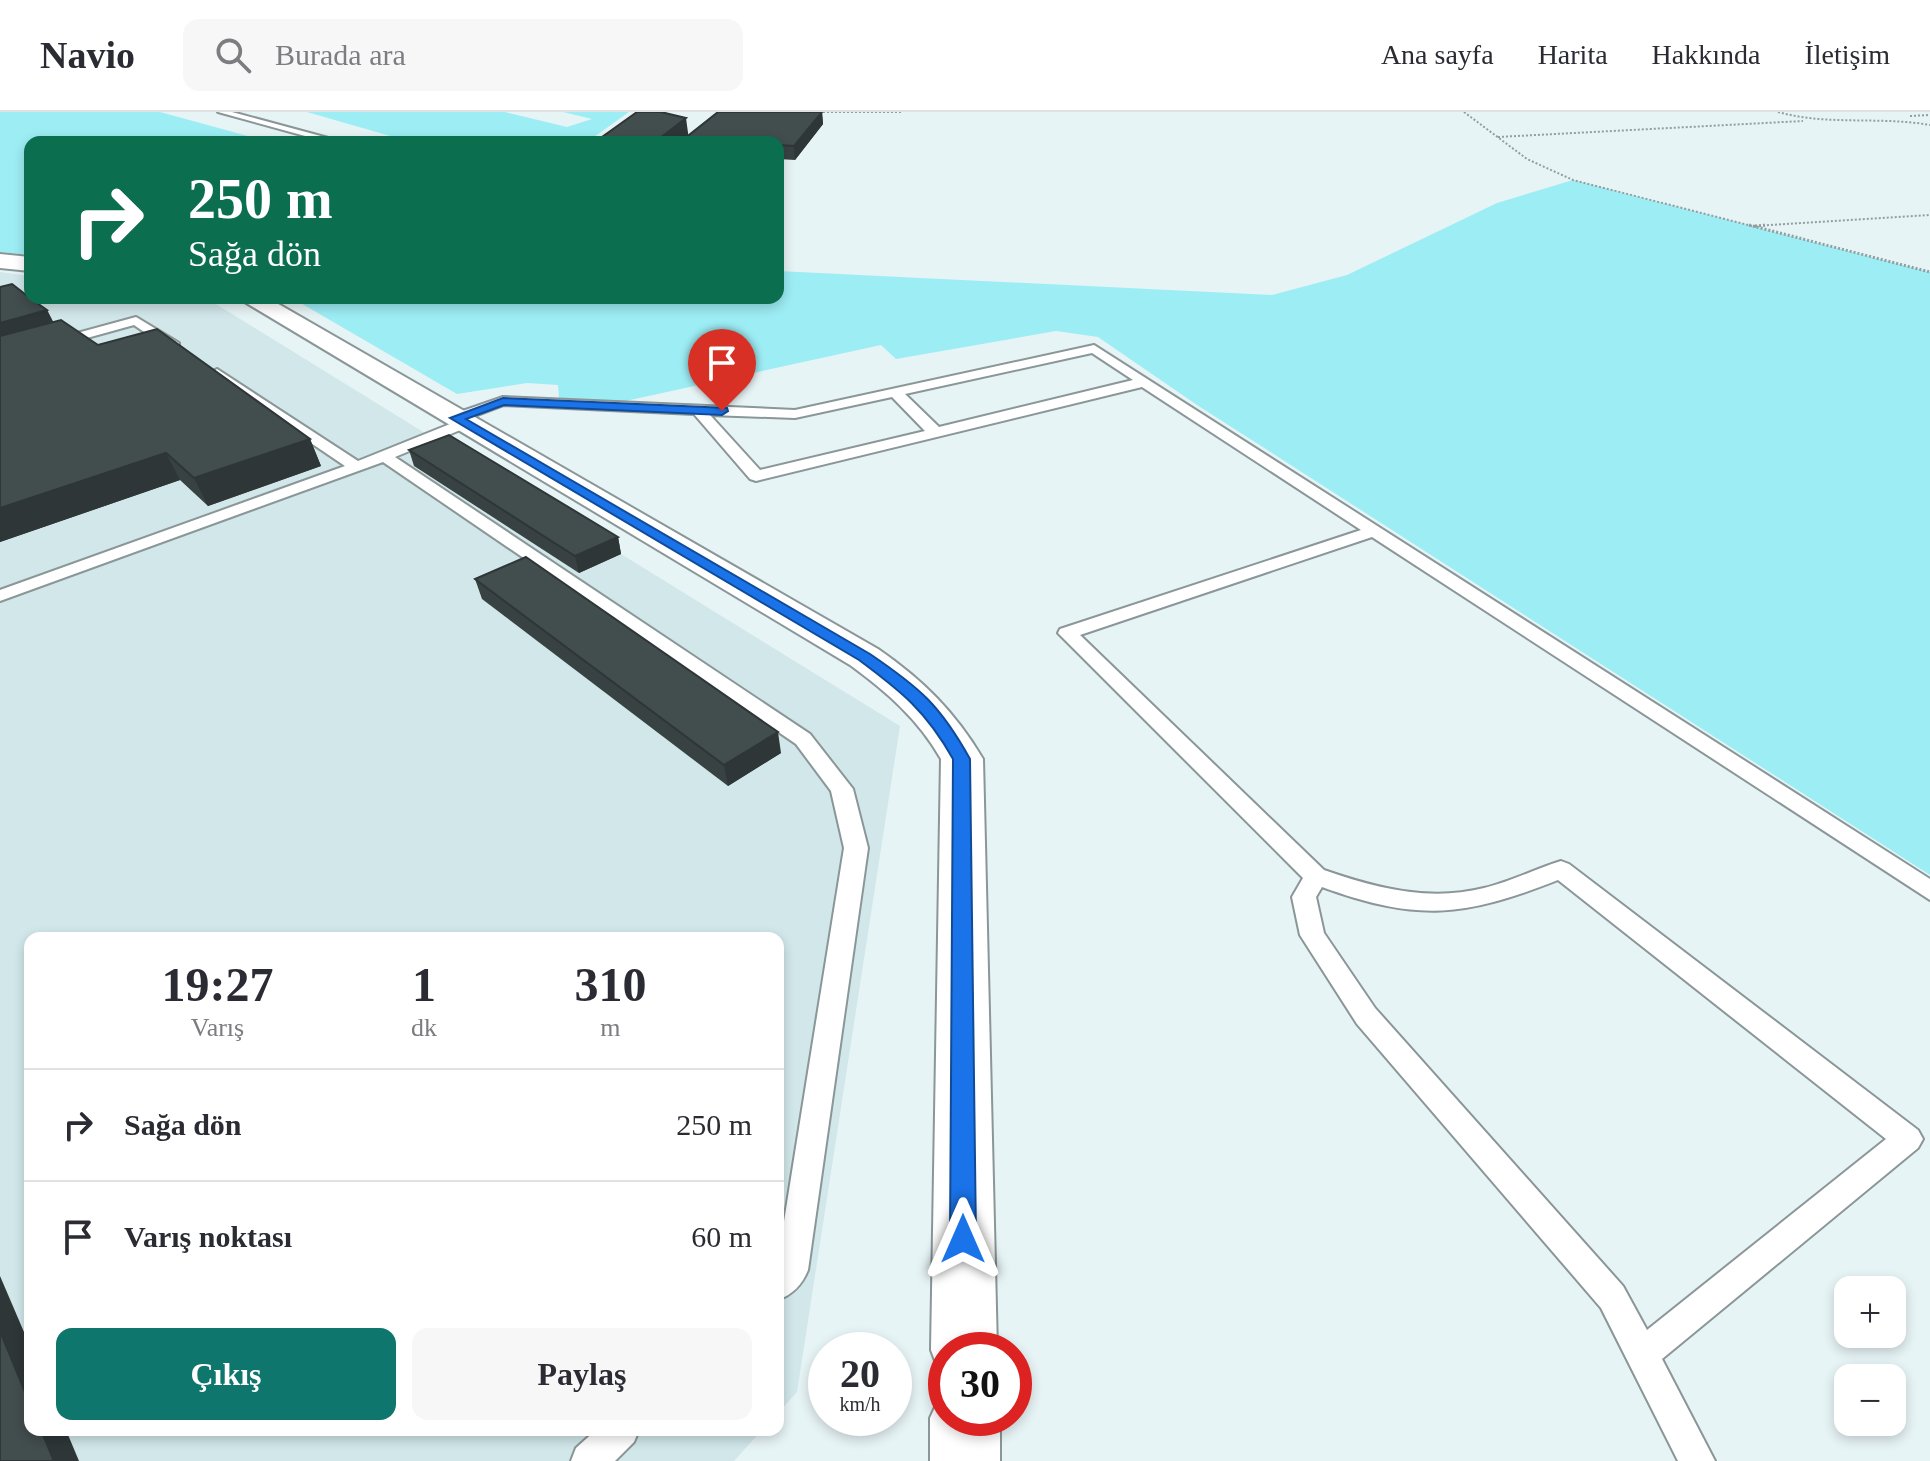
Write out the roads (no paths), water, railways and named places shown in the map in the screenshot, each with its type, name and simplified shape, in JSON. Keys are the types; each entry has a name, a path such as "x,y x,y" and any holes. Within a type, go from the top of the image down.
{"street":[{"path":"0,261 24,263"},
{"path":"260,304 864,657 914,692 940,720 962,759 964,1332"},
{"path":"965,1436 965,1461"}],"lane":[{"path":"222,112 315,136"},
{"path":"0,358 136,321 357,467"},
{"path":"0,596 357,467 503,401 795,414 1094,349 1930,891"},
{"path":"698,410 756,476 1144,382"},
{"path":"895,392 936,433"},
{"path":"384,456 803,739 842,789 856,848 792,1270 784,1278"},
{"path":"1374,531 1067,633 1316,876 1370,896 1434,903 1482,898 1561,870 1908,1139 1643,1354"},
{"path":"1316,876 1304,897 1312,935 1366,1016 1612,1297 1697,1461"},
{"path":"589,1461 616,1436"}]}
